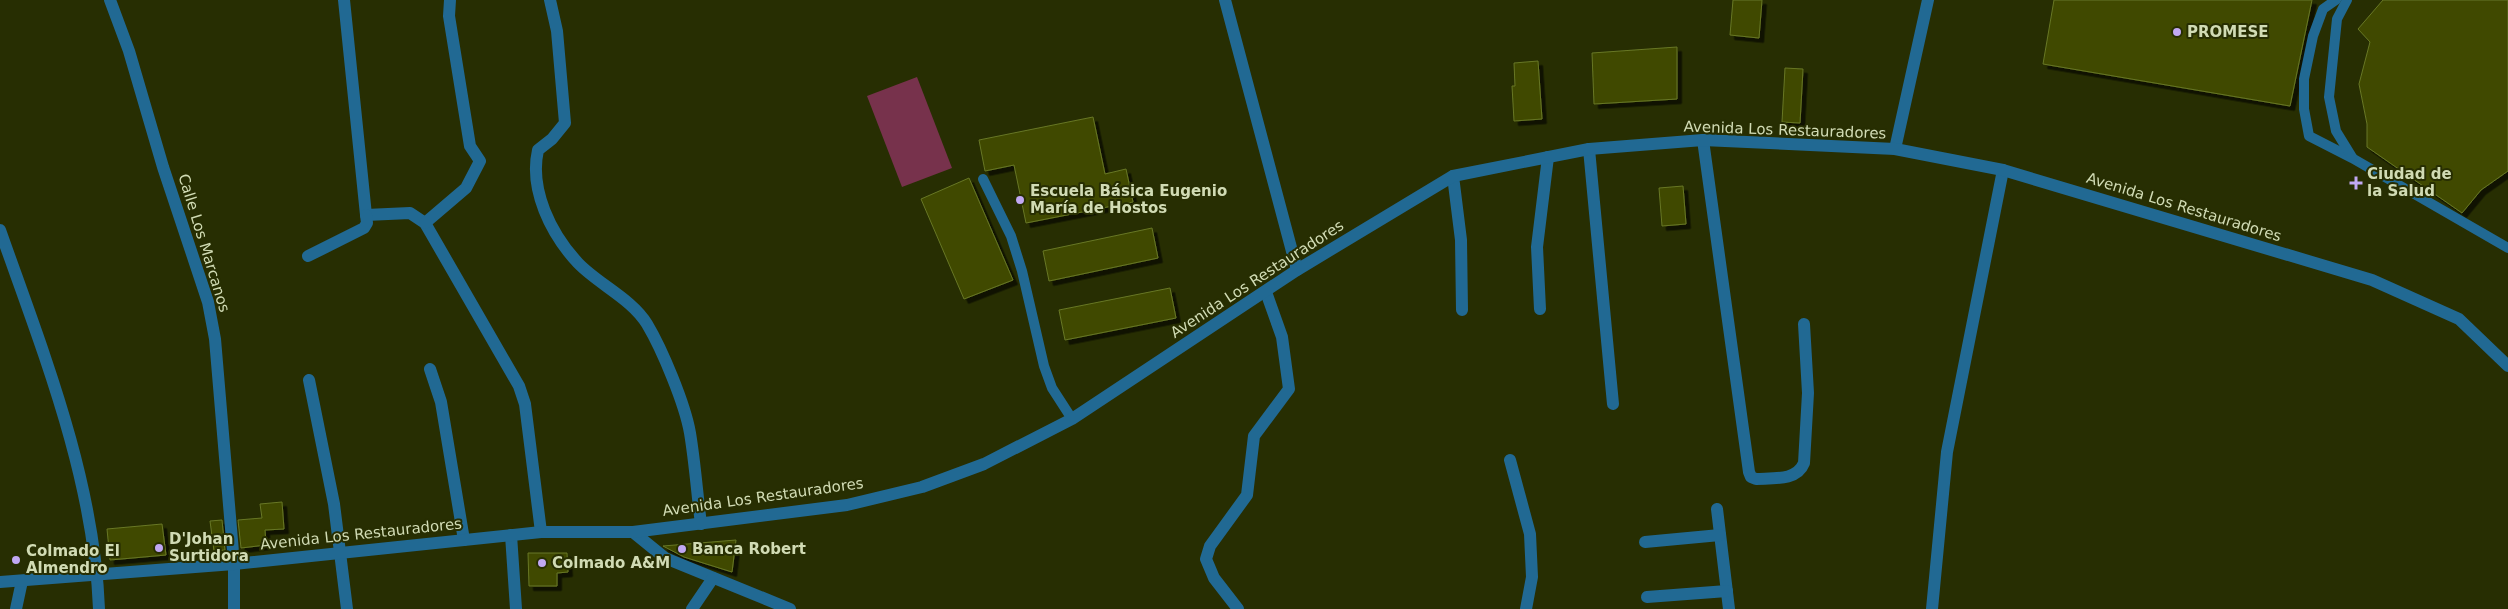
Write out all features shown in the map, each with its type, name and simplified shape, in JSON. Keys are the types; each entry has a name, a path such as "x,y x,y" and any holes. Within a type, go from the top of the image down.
{"street":[{"name":"Calle Los Marcanos","path":"110,0 132,60 163,167 208,302 215,339 234,564 234,609"},
{"path":"308,256 364,228 367,223 344,0"},
{"path":"425,223 466,188 480,161 470,146 449,16 450,0"},
{"path":"550,0 557,31 565,124 552,139 538,150 534,167 540,198 551,226 578,263 617,294 646,322 669,372 689,431 701,524"},
{"path":"1225,0 1297,270"},
{"path":"1895,149 1928,0"},
{"name":"Avenida Los Restauradores","path":"0,582 234,564 541,532 633,532 847,504 922,487 984,464 1072,419 1297,270 1453,176 1589,149 1703,140 1895,149 2003,170 2372,280 2460,319 2508,366"},
{"path":"1703,140 1749,472 1751,477 1756,479 1794,476 1801,471 1804,463 1808,393 1804,324"},
{"path":"1589,149 1613,404"},
{"path":"1540,309 1537,247 1548,157"},
{"path":"1932,609 1947,452 2003,170"},
{"path":"1453,176 1461,240 1462,310"},
{"path":"366,215 410,213 425,223 522,395 541,532"},
{"path":"0,230 34,326 77,461 98,575 99,609"},
{"path":"1238,609 1214,578 1206,559 1210,546 1247,495 1254,436 1288,389 1282,337 1266,292"},
{"path":"430,369 441,402 464,540"},
{"path":"309,380 334,504 347,609"},
{"path":"1510,460 1530,534 1532,577 1526,609"},
{"path":"1717,509 1729,609"},
{"path":"633,532 665,558 790,609"},
{"path":"511,535 516,609"},
{"path":"1645,542 1720,535"},
{"path":"692,609 713,578"},
{"path":"16,609 22,581"},
{"path":"1647,597 1727,591"}],"lane":[{"path":"2336,0 2323,9 2313,36 2304,79 2304,109 2309,136 2352,158 2508,248"},
{"path":"2347,0 2337,19 2329,97 2336,131 2352,158"},
{"path":"983,179 1011,236 1022,271 1044,366 1052,388 1072,419"}],"shaded area":[{"path":"917,77 952,168 902,187 867,96"}],"building":[{"path":"1733,0 1762,0 1759,38 1730,35"},
{"name":"PROMESE","path":"2054,0 2312,0 2290,106 2043,64"},
{"path":"2383,0 2508,0 2508,171 2481,190 2462,213 2367,147 2367,124 2359,84 2370,42 2358,29"},
{"path":"1677,47 1677,99 1594,104 1592,53"},
{"path":"1538,61 1542,119 1514,121 1512,86 1515,86 1514,63"},
{"path":"1785,68 1803,69 1800,123 1782,122"},
{"path":"1093,117 1105,174 1126,169 1133,202 1026,223 1014,165 985,171 979,140"},
{"path":"969,178 1013,280 964,299 921,199"},
{"path":"1683,186 1686,224 1662,226 1659,188"},
{"path":"1152,228 1158,258 1049,281 1043,251"},
{"path":"1170,288 1176,318 1065,340 1059,310"},
{"path":"282,502 284,529 265,530 266,545 241,548 238,520 262,518 260,504"},
{"path":"222,520 225,550 214,551 210,521"},
{"path":"162,524 166,555 110,560 107,529"},
{"path":"736,540 732,572 684,557 663,546"},
{"name":"Colmado A&M","path":"528,553 567,553 568,572 557,573 557,586 529,586"}],"place":[{"name":"PROMESE","path":"2177,32"},
{"name":"Ciudad de la Salud","path":"2356,183"},
{"name":"Escuela Básica Eugenio María de Hostos","path":"1020,200"},
{"name":"D'Johan Surtidora","path":"159,548"},
{"name":"Banca Robert","path":"682,549"},
{"name":"Colmado El Almendro","path":"16,560"},
{"name":"Colmado A&M","path":"542,563"}]}
